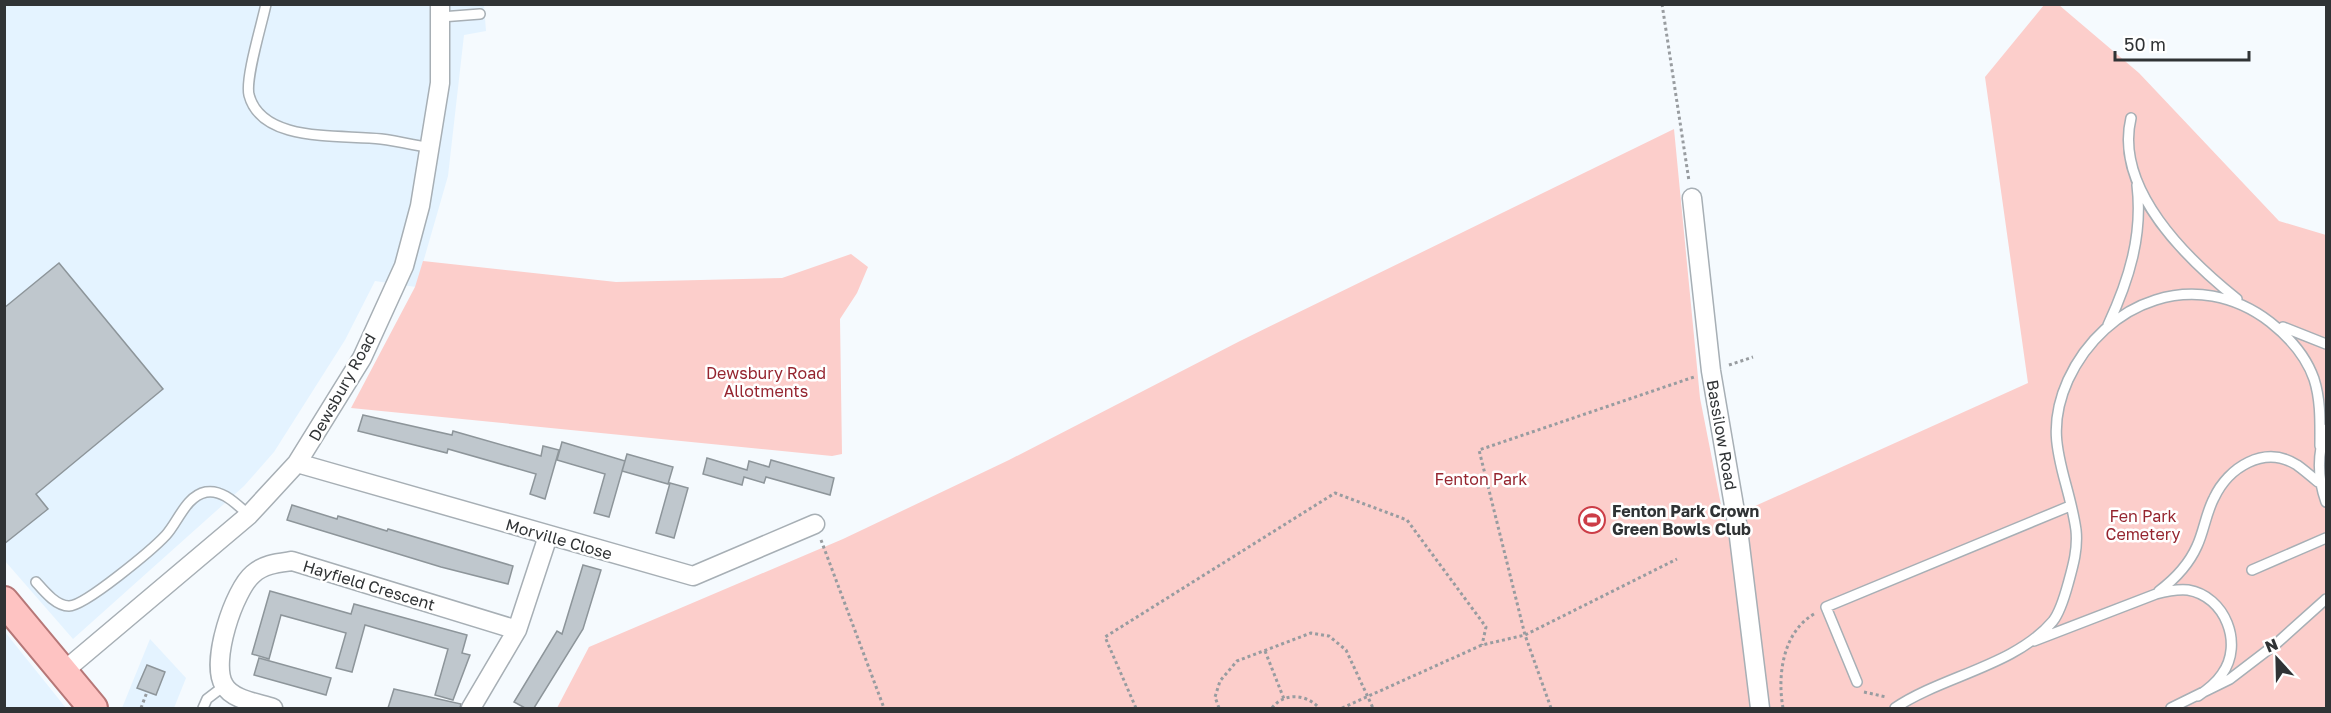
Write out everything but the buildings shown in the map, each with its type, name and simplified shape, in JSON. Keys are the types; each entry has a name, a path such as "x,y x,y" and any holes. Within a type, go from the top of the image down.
{"main road":[{"path":"4,601 93,708"}],"street":[{"name":"Dewsbury Road","path":"64,671 306,465 362,358 404,266 420,206 431,148 440,83 440,11"},
{"name":"Bassilow Road","path":"1692,198 1711,371 1738,529 1760,708"},
{"name":"Morville Close","path":"306,465 693,576 815,524"},
{"path":"471,708 517,630 548,536"},
{"name":"Hayfield Crescent","path":"224,686 220,676 219,646 245,582 255,572 271,564 292,561 517,630"},
{"path":"224,686 234,695 273,708"}],"lane":[{"path":"266,4 249,94 259,113 267,122 276,127 319,136 381,139 431,148"},
{"path":"440,11 480,14"},
{"path":"2131,118 2126,138 2128,156 2137,180 2156,214 2180,246 2212,279 2286,334 2313,377 2320,402 2319,482 2326,502"},
{"path":"2107,327 2133,264 2140,211 2137,180"},
{"path":"2027,644 2054,620 2076,559 2076,531 2056,446 2057,414 2068,381 2085,351 2107,327 2132,309 2163,297 2192,293 2220,296 2244,304"},
{"path":"2264,318 2326,344"},
{"path":"2320,446 2326,429"},
{"path":"2156,594 2171,583 2187,564 2197,546 2213,499 2225,479 2238,466 2256,458 2278,458 2295,464 2319,482"},
{"path":"36,582 59,603 68,607 78,604 93,595 166,535 196,496 206,492 222,493 249,515"},
{"path":"1857,682 1826,607 2070,506"},
{"path":"2252,570 2326,538"},
{"path":"1896,708 2027,644 2156,594 2173,590 2190,591 2212,603 2228,623 2232,640 2230,657 2223,673 2198,696"},
{"path":"2171,708 2230,680 2277,643 2326,599"},
{"path":"203,708 207,699 224,686"}],"path":[{"path":"1662,4 1692,198"},
{"path":"1551,708 1525,634 1479,450 1753,357"},
{"path":"1136,708 1105,637 1335,493 1407,520 1486,627 1482,645"},
{"path":"815,524 884,708"},
{"path":"1342,708 1482,645 1525,634 1677,559"},
{"path":"1783,708 1782,674 1785,650 1802,623 1826,607"},
{"path":"1218,708 1215,697 1220,681 1237,661 1311,633 1329,636 1346,650 1373,708"},
{"path":"1265,651 1284,699"},
{"path":"1857,682 1861,692 1887,698 1896,708"},
{"path":"141,708 147,692"},
{"path":"1272,708 1284,699 1298,696 1308,699 1319,708"}],"shaded area":[{"path":"4,5 484,5 486,31 464,35 448,176 416,287 375,281 345,340 274,452 244,486 73,639 5,561"},
{"path":"5,632 66,708 5,708"},
{"path":"150,639 186,678 174,708 122,708"}],"green space":[{"path":"2044,5 2059,5 2139,73 2279,221 2326,235 2326,708 557,708 589,647 843,539 1009,460 1240,341 1674,129 1700,398 1724,520 2028,383 1985,77"},
{"name":"Dewsbury Road Allotments","path":"851,254 868,267 857,293 840,319 842,454 832,456 351,408 415,287 423,261 616,282 782,278"}],"place":[{"name":"Fenton Park Crown Green Bowls Club","path":"1592,520"}],"park label":[{"name":"Fenton Park","path":"1481,479"},
{"name":"Fen Park Cemetery","path":"2143,525"}]}
